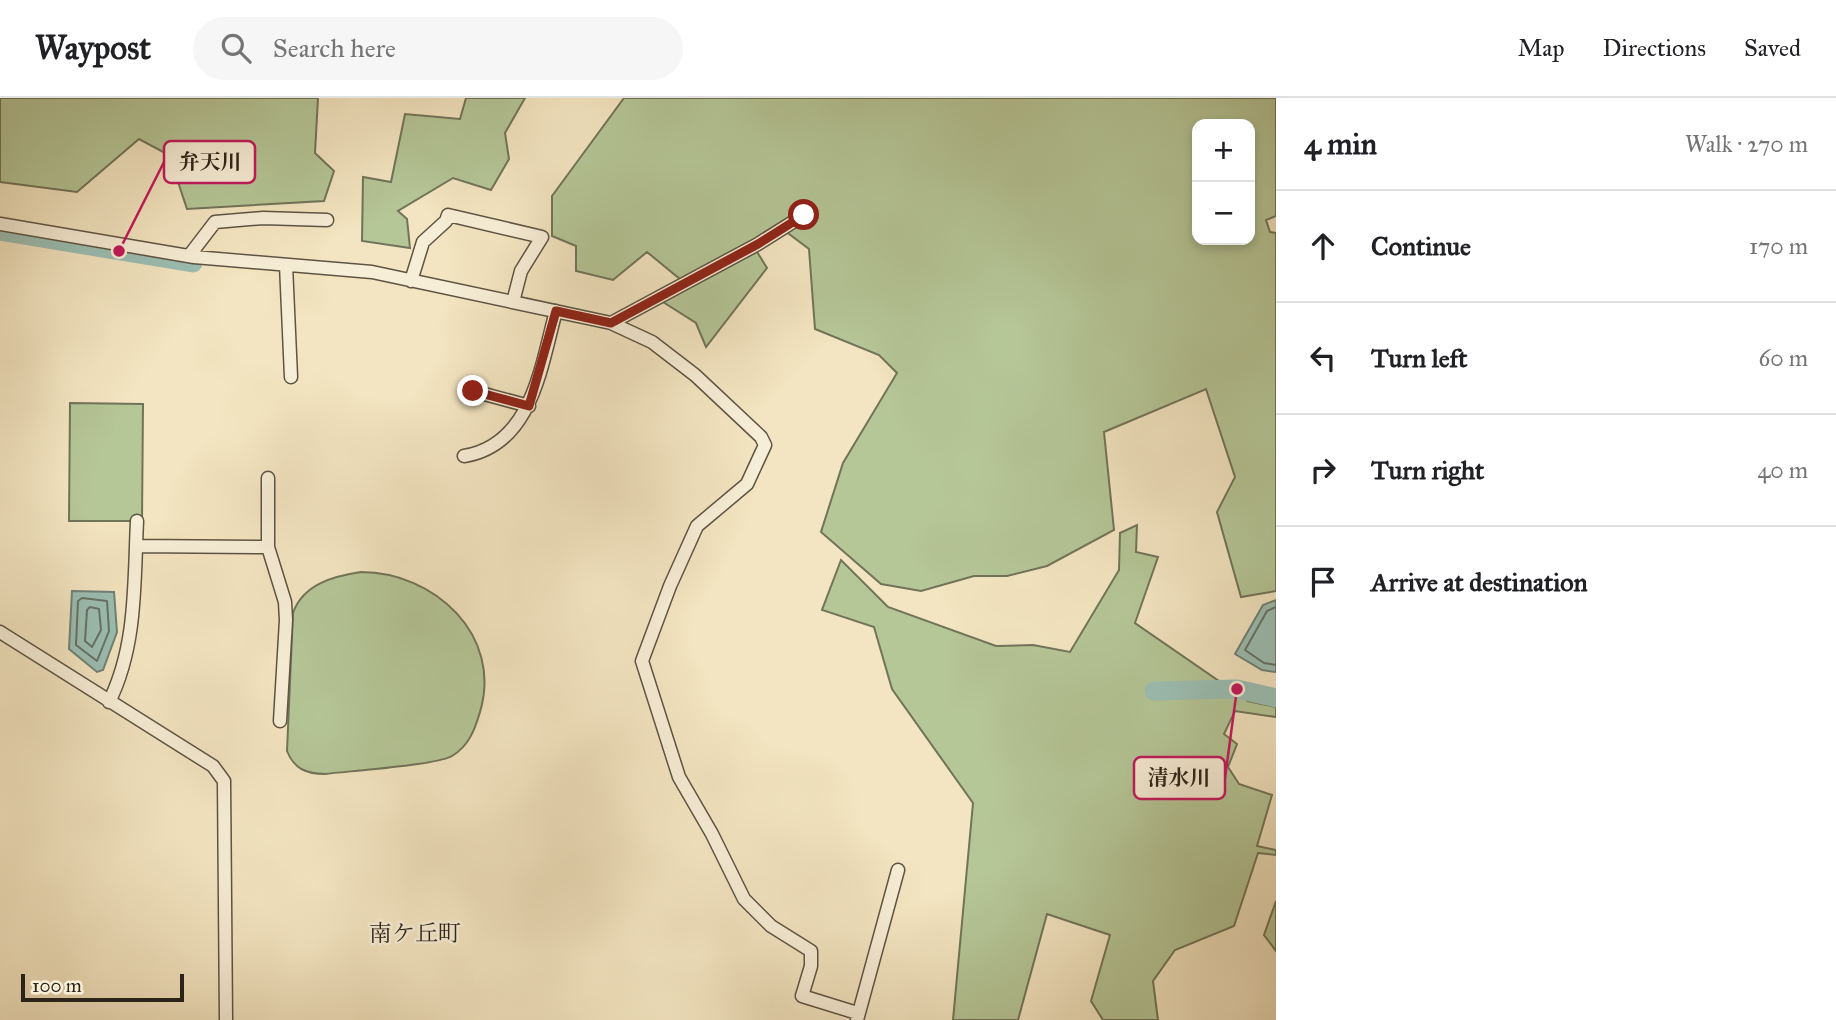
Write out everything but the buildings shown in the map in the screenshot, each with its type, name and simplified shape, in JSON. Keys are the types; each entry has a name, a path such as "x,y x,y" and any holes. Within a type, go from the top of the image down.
{"street":[{"path":"411,281 423,242 446,222 448,215 541,237 521,271 513,302"},
{"path":"611,323 758,244 804,215"},
{"path":"189,256 215,222 263,218 327,220"},
{"path":"0,225 189,256 372,272 611,323 652,342 695,375 761,437 765,444 747,484 697,526 670,586 642,661 679,776 744,899 771,926 811,951 811,966 802,996 857,1017 898,870"},
{"path":"286,265 291,377"},
{"path":"464,456 479,453 519,424 529,406 556,311"},
{"path":"473,391 529,406"},
{"path":"268,478 268,547 285,602 286,620 280,721"},
{"path":"109,702 119,682 131,629 137,521"},
{"path":"135,545 268,547"},
{"path":"0,632 213,766 224,781 226,1020"}],"green space":[{"path":"0,98 318,98 315,153 334,171 324,201 187,209 169,155 139,139 77,192 0,182"},
{"path":"466,98 525,98 505,133 509,159 491,190 453,178 398,211 407,219 410,248 362,241 363,177 391,182 405,114 460,119"},
{"path":"624,98 1276,98 1276,216 1266,220 1270,232 1276,233 1276,591 1241,597 1217,512 1235,477 1206,389 1104,432 1114,530 1047,566 1007,576 974,576 921,591 881,584 821,532 843,463 897,373 879,355 815,329 809,249 777,225 751,242 767,268 706,347 696,323 663,302 681,280 647,252 613,280 576,271 576,246 552,236 552,196"},
{"path":"70,403 143,404 142,521 69,521"},
{"path":"1137,525 1136,552 1158,557 1135,623 1248,701 1276,707 1276,717 1235,711 1224,734 1237,744 1228,767 1239,784 1272,795 1257,846 1276,850 1276,855 1258,853 1234,926 1175,950 1153,981 1158,1020 1103,1020 1091,1001 1110,935 1047,914 1018,1020 953,1020 973,803 892,689 874,627 822,610 841,560 888,607 996,646 1033,645 1070,652 1119,570 1120,533"},
{"path":"361,572 388,575 414,583 437,596 456,613 472,634 481,658 484,684 480,712 467,742 452,756 412,765 312,773 297,766 287,751 293,613 304,595 312,588 330,579"},
{"path":"1276,901 1276,951 1264,935"}],"water":[{"path":"72,591 114,592 117,632 103,670 97,672 69,649"},
{"path":"1276,600 1276,672 1262,670 1235,654 1263,605"}],"waterway":[{"path":"0,231 193,263"},
{"path":"1154,691 1237,689 1276,698"}],"place":[{"name":"弁天川","path":"119,251"},
{"name":"清水川","path":"1237,689"}],"district":[{"name":"南ケ丘町","path":"415,933"}],"route":[{"path":"473,391 529,406 556,311 611,323 758,244 804,215"}]}
